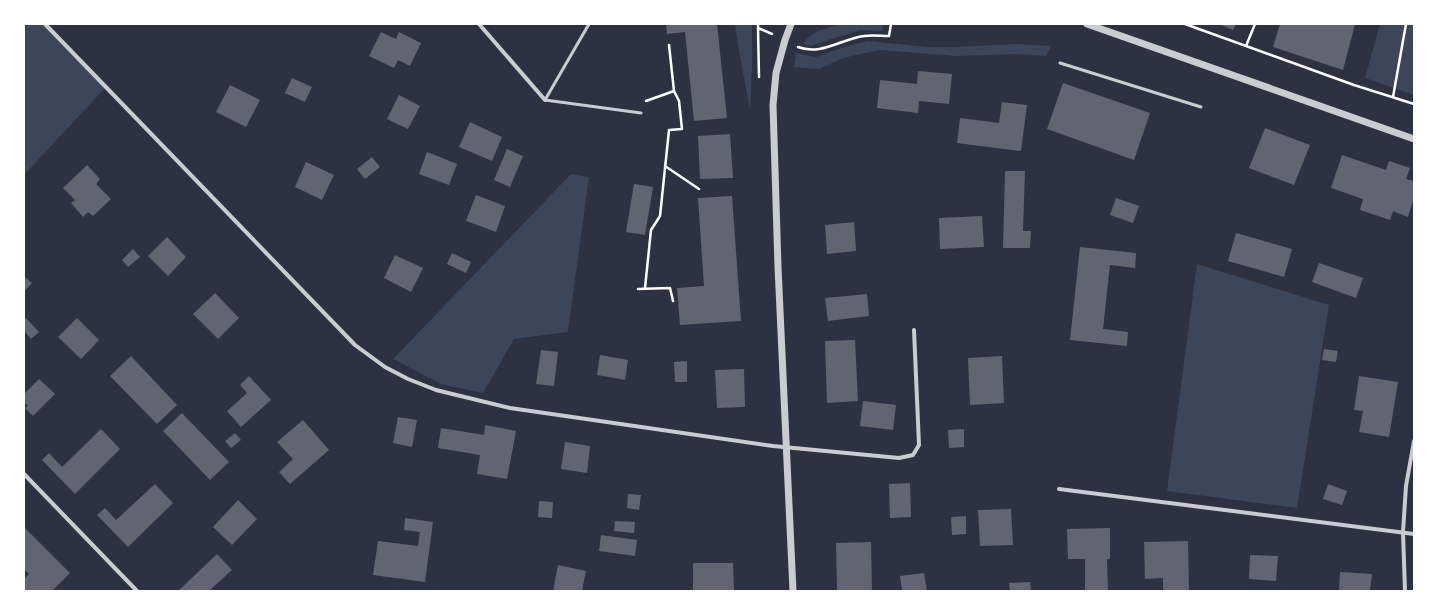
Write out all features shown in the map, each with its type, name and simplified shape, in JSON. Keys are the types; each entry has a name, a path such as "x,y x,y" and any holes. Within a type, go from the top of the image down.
{"street":[{"path":"45,24 355,345 408,380 436,390 510,408 773,446 899,458 912,455 919,445 914,330"},
{"path":"479,24 545,100"},
{"path":"791,24 776,73 773,105 778,267 794,591"},
{"path":"1087,24 1414,139"},
{"path":"1405,591 1403,532 1406,486 1414,440"},
{"path":"24,474 137,591"},
{"path":"1059,489 1414,534"}],"lane":[{"path":"588,24 545,100 641,113"},
{"path":"1060,63 1201,107"}],"path":[{"path":"758,24 758,28 806,50 817,50 864,36 889,36 891,24"},
{"path":"1185,24 1354,85 1414,104"},
{"path":"1246,46 1255,24"},
{"path":"1394,97 1406,24"},
{"path":"645,288 651,230 660,216 668,130 682,130 679,101 674,91 669,45"},
{"path":"665,166 699,188"},
{"path":"638,289 670,288 673,301"}],"shaded area":[{"path":"24,24 45,24 106,87 24,175"},
{"path":"735,24 752,24 750,110 738,45"},
{"path":"841,24 883,24 882,31 860,30 810,46 804,44 807,39 815,33"},
{"path":"1380,24 1414,24 1414,37 1412,41 1414,42 1414,95 1365,78"},
{"path":"868,41 927,47 1017,44 1051,46 1046,56 1017,54 956,56 879,50 843,58 819,69 794,67 796,53 816,57"},
{"path":"571,174 589,177 568,332 514,339 483,393 441,384 393,359"},
{"path":"1197,264 1329,305 1297,508 1167,491"}],"building":[{"path":"666,24 717,24 727,118 694,121 685,32 667,34"},
{"path":"1219,24 1236,24 1233,30"},
{"path":"1280,24 1355,24 1343,70 1273,47"},
{"path":"381,32 396,39 399,32 421,43 410,66 398,60 394,68 369,56"},
{"path":"918,71 952,74 949,104 919,101 918,113 877,108 880,80 917,84"},
{"path":"292,78 312,87 305,102 285,93"},
{"path":"1063,83 1150,113 1134,160 1047,129"},
{"path":"230,85 260,100 246,127 216,112"},
{"path":"399,95 420,106 408,129 387,119"},
{"path":"1002,102 1027,105 1021,151 957,143 960,118 999,123"},
{"path":"470,122 502,137 492,161 459,147"},
{"path":"1265,128 1310,145 1294,185 1249,168"},
{"path":"730,134 733,178 700,179 698,136"},
{"path":"507,149 523,156 510,187 494,180"},
{"path":"427,152 457,164 449,185 419,174"},
{"path":"1342,155 1386,170 1389,161 1410,168 1406,179 1414,181 1414,197 1408,217 1393,211 1390,220 1360,210 1363,199 1331,188"},
{"path":"372,157 380,167 365,179 357,169"},
{"path":"306,162 334,175 322,200 295,187"},
{"path":"87,165 100,179 96,184 111,199 93,216 88,212 83,217 71,203 75,200 63,188"},
{"path":"1005,171 1025,171 1023,231 1031,231 1030,248 1003,248"},
{"path":"634,184 653,187 645,235 626,232"},
{"path":"476,195 505,206 496,232 466,221"},
{"path":"732,196 741,321 680,325 677,288 704,286 698,198"},
{"path":"1116,198 1139,206 1133,223 1110,215"},
{"path":"982,216 984,247 940,249 939,218"},
{"path":"854,222 856,251 827,254 825,225"},
{"path":"1236,233 1292,249 1284,277 1228,261"},
{"path":"167,237 186,257 168,276 148,256"},
{"path":"1080,247 1136,253 1135,268 1110,265 1103,329 1128,332 1127,346 1070,340"},
{"path":"133,249 140,257 128,267 122,260"},
{"path":"452,253 471,262 466,273 447,264"},
{"path":"395,255 423,268 411,292 384,278"},
{"path":"1319,263 1363,278 1356,298 1312,282"},
{"path":"24,276 32,283 24,292"},
{"path":"215,293 239,318 218,339 193,314"},
{"path":"867,294 869,316 828,321 825,298"},
{"path":"26,318 39,332 31,339 24,331 24,320"},
{"path":"77,318 99,340 81,359 58,337"},
{"path":"855,340 858,401 827,403 825,341"},
{"path":"1324,349 1338,351 1336,362 1322,360"},
{"path":"541,350 558,352 554,386 536,384"},
{"path":"600,355 628,360 625,380 597,375"},
{"path":"131,356 177,405 157,424 110,376"},
{"path":"1002,356 1004,403 970,405 968,358"},
{"path":"687,361 687,382 675,382 674,362"},
{"path":"744,369 745,407 717,408 715,370"},
{"path":"249,376 271,400 241,427 227,411 247,393 240,385"},
{"path":"1359,376 1398,382 1389,437 1359,432 1363,411 1354,410"},
{"path":"39,379 55,394 33,416 25,408 28,406 24,402 24,394"},
{"path":"863,401 896,405 893,430 860,426"},
{"path":"182,413 229,462 210,480 163,431"},
{"path":"398,417 417,420 412,447 393,443"},
{"path":"303,420 329,450 290,484 279,472 293,459 277,442"},
{"path":"485,425 516,431 507,479 477,474 480,455 438,448 441,428 484,435"},
{"path":"101,429 120,449 75,494 42,460 49,453 62,467"},
{"path":"964,429 964,447 949,448 948,430"},
{"path":"235,433 241,440 231,448 225,441"},
{"path":"565,442 590,446 587,473 561,469"},
{"path":"910,483 911,517 890,518 889,484"},
{"path":"155,484 173,503 128,547 97,515 105,508 116,520"},
{"path":"1328,484 1347,491 1342,505 1323,499"},
{"path":"628,494 641,495 639,510 627,508"},
{"path":"238,500 257,519 232,545 213,527"},
{"path":"539,501 553,502 552,518 538,517"},
{"path":"1011,509 1013,545 980,546 978,510"},
{"path":"966,516 966,534 952,535 951,517"},
{"path":"405,518 433,522 425,582 373,575 378,541 418,546 420,532 404,530"},
{"path":"615,521 635,522 634,533 614,531"},
{"path":"24,527 70,573 52,591 24,591 24,579 29,574 24,569"},
{"path":"1110,528 1110,559 1107,559 1108,590 1085,591 1085,559 1068,559 1067,529"},
{"path":"601,535 637,540 635,556 599,551"},
{"path":"1188,541 1189,591 1163,591 1163,578 1145,579 1144,542"},
{"path":"871,542 872,591 837,591 836,543"},
{"path":"217,554 232,570 209,591 178,591"},
{"path":"1250,555 1278,556 1276,581 1249,579"},
{"path":"693,563 733,563 734,591 693,591"},
{"path":"558,565 586,571 582,591 553,591"},
{"path":"1340,572 1372,574 1370,591 1339,591"},
{"path":"924,573 927,591 902,591 900,576"},
{"path":"1030,582 1031,591 1010,591 1009,583"}]}
